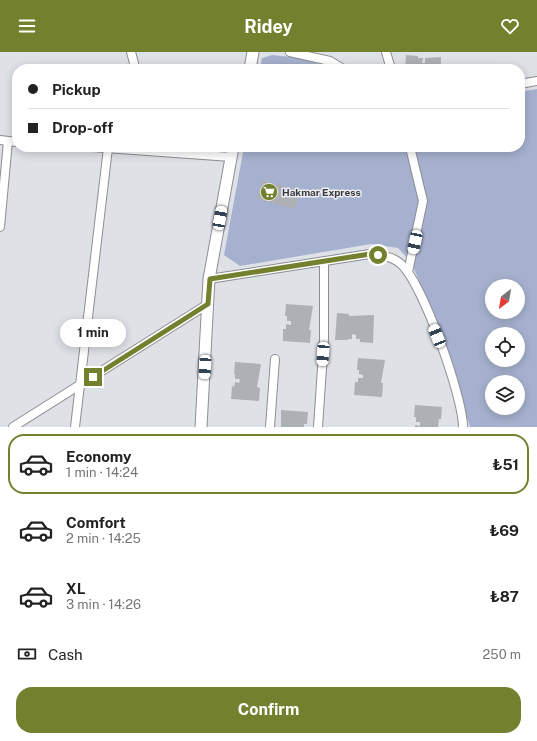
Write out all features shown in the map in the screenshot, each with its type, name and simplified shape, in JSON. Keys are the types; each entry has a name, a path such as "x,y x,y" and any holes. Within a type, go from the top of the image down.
{"main road":[{"path":"251,64 253,52"},
{"path":"201,427 210,279 232,152"}],"street":[{"path":"131,52 134,64"},
{"path":"290,52 330,61 335,64"},
{"path":"386,52 390,64"},
{"path":"525,83 537,81"},
{"path":"0,227 8,141"},
{"path":"75,427 108,152"},
{"path":"408,272 423,201 411,152"},
{"path":"210,279 370,254 387,256 401,264 413,278 449,364 462,427"},
{"path":"318,427 324,339 324,262"},
{"path":"13,427 208,304"},
{"path":"270,427 275,359"}],"shaded area":[{"path":"272,55 301,58 318,64 261,64 262,58"},
{"path":"537,89 537,427 470,427 430,306 411,262 398,248 371,244 240,266 224,255 243,152 525,152 525,91"}],"building":[{"path":"406,55 423,58 422,63 425,63 425,58 441,57 441,64 405,64"},
{"path":"262,180 300,191 295,209 257,199"},
{"path":"286,304 313,306 309,330 311,330 310,343 283,341 283,329 286,329 286,324 291,325 291,321 287,321 287,316 285,316"},
{"path":"337,313 349,314 349,316 374,315 373,343 360,342 360,339 356,339 356,335 352,334 352,339 335,340"},
{"path":"358,358 385,360 381,383 383,383 382,397 354,395 355,382 358,382 358,378 363,378 363,375 359,374 359,370 357,370"},
{"path":"235,362 261,364 257,387 260,388 259,401 231,399 232,386 234,387 235,382 239,383 240,379 235,379"},
{"path":"415,405 442,407 441,419 439,419 438,427 415,427 415,425 420,426 420,422 416,422 416,417 414,417"},
{"path":"281,410 308,412 307,424 304,424 304,427 281,427"}],"place":[{"name":"Hakmar Express","path":"269,192"}],"route":[{"path":"93,377 208,304 210,279 370,254 378,255"}]}
